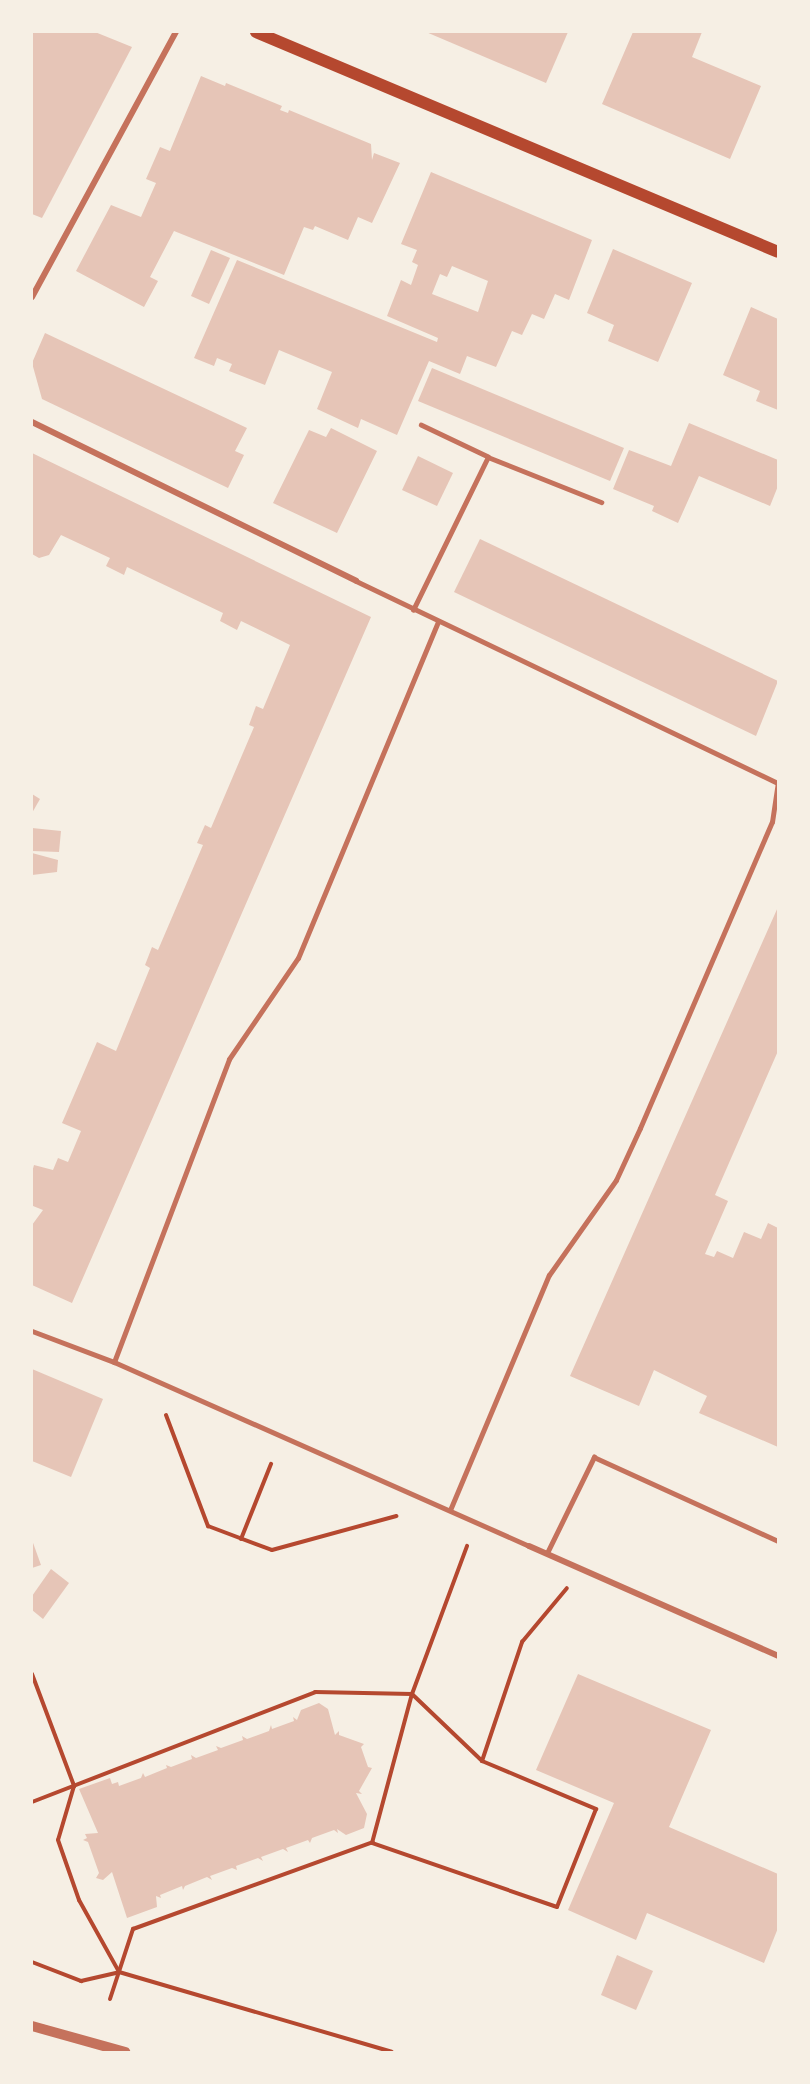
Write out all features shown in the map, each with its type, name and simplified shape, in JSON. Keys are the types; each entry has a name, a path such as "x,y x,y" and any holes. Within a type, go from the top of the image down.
{"main road":[{"path":"256,32 778,252"}],"street":[{"path":"32,297 176,32"},
{"path":"32,422 413,610 778,782 772,822 635,1139 616,1180 549,1275 450,1510"},
{"path":"114,1362 229,1059 298,958 438,621"},
{"path":"32,1330 114,1362 778,1656"},
{"path":"32,2026 125,2052"}],"lane":[{"path":"421,425 488,457 601,502"},
{"path":"413,610 488,457"},
{"path":"547,1553 594,1456 778,1541"}],"path":[{"path":"166,1415 208,1526 272,1550 396,1516"},
{"path":"241,1539 271,1464"},
{"path":"372,1843 412,1694 467,1546"},
{"path":"482,1761 522,1642 582,1569"},
{"path":"32,1674 74,1786 58,1840 79,1900 119,1972"},
{"path":"32,1802 315,1692 412,1694 482,1761 596,1809 557,1907 372,1843 133,1929 110,1999"},
{"path":"32,1962 81,1982 119,1972 392,2052"}],"building":[{"path":"32,32 95,32 132,47 42,218 32,214"},
{"path":"426,32 568,32 546,83"},
{"path":"633,32 702,32 692,57 761,86 730,159 602,104"},
{"path":"201,76 225,86 226,83 282,106 280,110 288,113 289,110 371,144 372,160 374,153 400,163 372,223 358,217 348,240 315,226 313,230 304,227 284,275 174,231 150,277 158,281 144,307 76,271 111,205 141,217 156,183 146,179 160,147 170,151"},
{"path":"431,172 592,240 569,300 555,294 544,319 532,314 522,335 512,331 496,367 467,356 460,374 429,361 397,435 361,419 358,428 317,409 332,372 279,350 265,385 229,371 232,364 217,358 214,366 194,358 237,260 437,342 438,338 387,316 401,280 411,285 418,265 412,262 417,250 401,244","holes":["452,266 488,281 478,312 432,294 440,274 447,277"]},
{"path":"613,249 692,283 658,362 608,341 614,325 587,313"},
{"path":"211,250 230,258 209,304 191,296"},
{"path":"751,307 778,319 778,410 756,401 760,391 723,375"},
{"path":"45,333 247,428 235,451 244,455 228,488 42,399 32,363"},
{"path":"432,368 624,448 610,481 418,401"},
{"path":"689,423 778,460 778,486 770,506 699,476 678,523 652,511 654,506 613,489 629,450 671,466"},
{"path":"331,428 377,451 337,533 273,503 309,430 326,437"},
{"path":"32,453 371,617 72,1303 32,1285 32,1225 43,1210 33,1206 32,1172 34,1165 53,1170 58,1158 68,1162 81,1131 62,1123 97,1042 116,1051 150,968 145,965 152,947 158,950 203,845 197,843 205,825 211,828 254,727 249,725 256,706 263,709 290,645 241,621 237,630 220,621 223,613 127,567 124,575 106,566 110,558 61,535 49,555 39,558 32,554"},
{"path":"418,456 453,473 437,506 402,490"},
{"path":"480,539 778,681 756,736 454,592"},
{"path":"32,794 40,799 32,813"},
{"path":"32,828 61,831 59,852 32,851"},
{"path":"32,853 58,860 57,872 32,875"},
{"path":"778,907 778,1051 715,1195 728,1201 705,1254 714,1257 717,1251 733,1258 744,1232 761,1239 768,1223 778,1228 778,1447 699,1413 707,1396 654,1370 639,1406 570,1376"},
{"path":"32,1369 103,1399 71,1477 32,1461"},
{"path":"32,1540 41,1565 32,1568"},
{"path":"51,1569 69,1583 43,1619 32,1610 32,1596"},
{"path":"578,1674 711,1730 669,1827 778,1874 778,1928 764,1963 647,1913 636,1940 568,1910 614,1803 536,1770"},
{"path":"319,1703 328,1709 335,1735 339,1731 339,1735 364,1744 361,1747 368,1767 372,1768 359,1791 362,1794 356,1793 367,1814 364,1828 346,1835 337,1829 338,1833 334,1830 312,1838 310,1843 308,1840 286,1848 288,1852 283,1849 261,1857 263,1861 258,1858 236,1866 237,1870 232,1868 210,1876 212,1880 207,1877 185,1886 183,1890 182,1886 160,1895 161,1898 156,1896 157,1907 127,1918 112,1872 103,1880 96,1878 99,1873 88,1842 83,1840 87,1838 85,1834 98,1833 79,1789 110,1778 112,1784 118,1782 119,1786 141,1778 143,1773 145,1777 167,1768 166,1765 171,1767 192,1759 191,1755 196,1758 218,1750 216,1746 221,1748 243,1740 242,1736 247,1739 269,1731 271,1725 272,1729 294,1721 293,1717 297,1720 301,1710"},
{"path":"617,1955 653,1971 636,2010 601,1995"}]}
